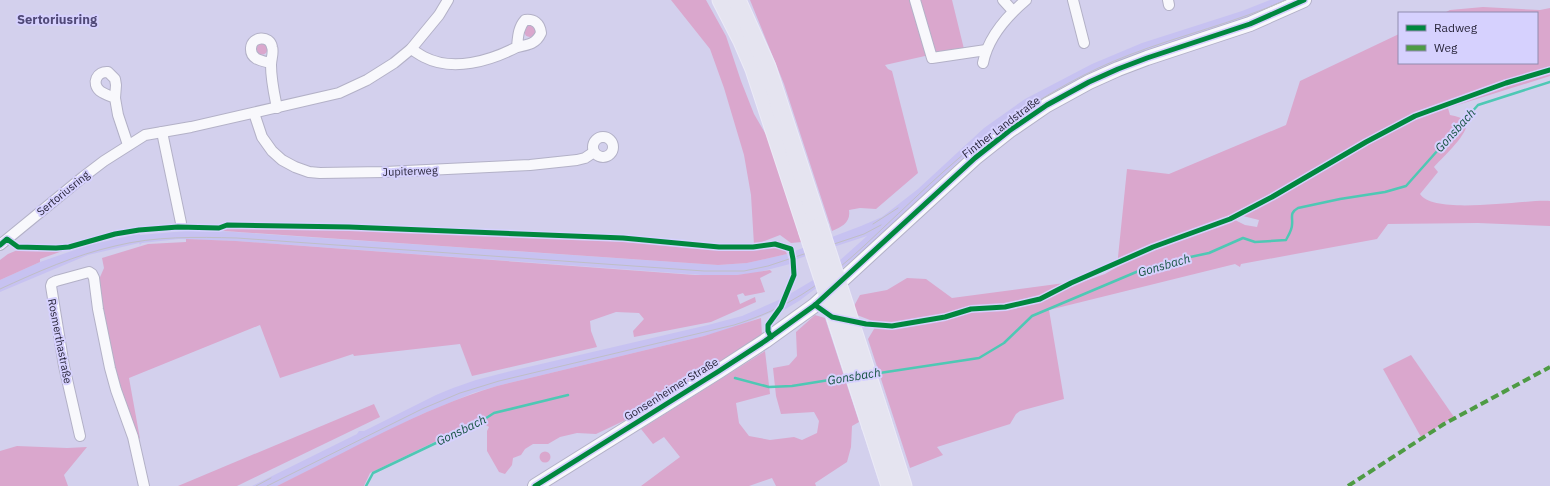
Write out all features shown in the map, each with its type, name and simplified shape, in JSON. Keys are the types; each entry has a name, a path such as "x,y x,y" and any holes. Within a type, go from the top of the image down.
{"highway":[{"path":"721,0 742,41 754,69 813,228"},
{"path":"737,0 767,68 813,228 877,425 903,486"},
{"path":"877,425 890,486"}],"main road":[{"name":"Finther Landstraße","path":"815,304 972,160 1009,131 1047,105 1089,82 1118,69 1250,24 1304,0"},
{"name":"Gonsenheimer Straße","path":"535,486 719,371 765,341 815,304"}],"street":[{"name":"Sertoriusring","path":"0,245 83,177 128,145 146,135 191,127 339,93 367,80 394,63 411,49 439,15 448,0"},
{"path":"915,0 932,58 986,50"},
{"path":"1003,0 1013,11"},
{"path":"983,63 986,50 992,38 1013,11 1026,0"},
{"path":"1074,0 1084,43"},
{"path":"411,49 425,58 446,64 456,64 482,60 502,54 517,47"},
{"path":"271,63 272,88 277,108"},
{"path":"115,98 118,115 128,145"},
{"name":"Jupiterweg","path":"254,113 262,137 272,151 282,160 309,172 385,172 530,165 577,160 585,158 594,152"},
{"path":"162,132 182,223"},
{"name":"Rosmerthastraße","path":"80,436 64,366 51,286 52,283 56,281 89,272 94,278 98,309 110,368 133,438 144,486"}],"shaded area":[{"path":"671,0 706,0 726,36 754,114 768,138 802,242 791,243 780,235 754,245 751,195 744,155 724,88 710,49"},
{"path":"750,0 952,0 964,49 941,53 934,52 925,56 885,65 892,71 918,173 876,209 860,208 849,210 849,218 845,224 832,231 784,84"},
{"path":"1270,0 1291,0 1056,93 1017,117 962,158 880,236 840,270 799,301 782,311 788,295 815,279 838,262 867,236 797,259 795,251 882,217 918,189 984,128 1025,99 1092,64 1142,43 1242,11"},
{"path":"1483,7 1540,10 1550,8 1550,76 1448,108 1450,115 1465,121 1466,127 1464,133 1448,153 1434,167 1438,172 1420,194 1429,201 1460,205 1550,201 1550,226 1478,223 1388,224 1377,239 1241,264 1240,267 1235,264 1049,310 1064,399 1020,411 1016,414 1010,424 937,447 943,455 910,468 868,339 874,329 875,322 857,315 854,306 860,295 887,290 907,278 926,279 952,298 1087,280 1105,274 1117,267 1127,169 1169,174 1286,125 1300,81 1398,34 1398,64 1538,64 1538,12 1446,12 1450,10","holes":["1243,216 1259,220 1257,227 1245,225 1235,220"]},
{"path":"528,25 532,25 536,31 532,37 528,37 524,33 524,29"},
{"path":"262,43 266,45 268,49 266,53 262,55 258,53 256,49 258,45"},
{"path":"226,227 562,238 718,249 754,250 774,247 785,250 787,254 747,263 718,265 220,230"},
{"path":"189,229 718,265 747,263 787,254 790,264 755,273 716,276 236,241 179,239 142,243 140,245 139,243 88,255 0,292 0,280 40,262 89,245 138,234 139,232 140,235 186,231"},
{"path":"186,239 236,241 695,275 737,275 770,270 772,272 760,278 765,292 745,296 743,293 737,295 740,304 755,297 756,302 711,322 634,337 633,331 644,319 639,313 616,312 590,321 591,331 597,347 472,376 460,344 354,356 353,354 280,378 260,325 129,378 140,439 135,434 117,385 97,284 104,268 102,258 148,244 186,242"},
{"path":"71,248 40,259 40,262 0,280 0,260 8,254 20,249 52,250"},
{"path":"781,299 775,311 736,327 473,393 420,415 277,486 252,486 357,434 359,431 364,431 453,388 476,380 511,371 742,316"},
{"path":"815,315 825,318 859,422 852,426 851,447 847,462 815,483 816,486 776,486 772,478 749,486 641,486 680,457 664,437 653,444 641,429 765,351 770,394 736,403 739,423 749,436 770,440 794,437 802,440 817,433 819,421 814,412 781,414 776,396 773,368 789,365 797,356 796,332"},
{"path":"761,318 762,336 640,413 596,434 577,433 560,437 548,444 533,444 525,449 521,455 513,458 512,465 505,474 499,472 487,451 487,431 489,427 483,423 474,423 370,473 364,486 277,486 385,432 440,406 468,395 497,386 704,336"},
{"path":"1411,355 1454,417 1421,437 1383,369"},
{"path":"374,404 380,417 237,486 178,486"},
{"path":"17,446 67,448 87,447 64,475 68,486 0,486 0,451"},
{"path":"543,452 547,452 549,453 549,461 543,462 540,459 540,455"}],"waterway":[{"name":"Gonsbach","path":"873,374 979,358 1004,343 1032,316 1141,270 1176,260 1209,253 1243,238 1255,242 1286,240 1292,227 1292,213 1298,208 1340,199 1385,192 1406,186 1478,105 1550,82"},
{"name":"Gonsbach","path":"735,378 769,387 792,386 848,377"},
{"name":"Gonsbach","path":"366,486 373,473 480,422 494,413 568,395"}],"tram line":[{"path":"267,486 422,409 460,393 499,381 734,325 775,309 802,295 838,268 861,249 961,156 994,130 1040,100 1083,75 1113,61 1286,0"},
{"path":"873,224 898,208"},
{"path":"0,289 42,270 85,254 145,240 191,237 237,238 704,271 744,271 768,266 864,234 881,225"},
{"path":"256,486 271,478"}],"marked path":[{"path":"1348,486 1444,424 1550,367"}],"cycle path":[{"path":"535,486 719,371 765,341 815,305 975,158 1009,131 1047,105 1089,82 1118,69 1250,24 1304,0"},
{"path":"815,305 832,317 866,324 892,326 945,317 971,309 1005,307 1040,299 1071,283 1153,247 1230,219 1272,197 1366,142 1415,116 1506,83 1550,70"},
{"path":"0,245 7,239 18,247 69,247 115,234 139,230 178,227 219,228 227,225 349,227 623,238 719,247 753,247 775,244 791,249 794,275 781,307 768,325 768,331 771,337"}],"district":[{"name":"Sertoriusring","path":"57,19"}]}
